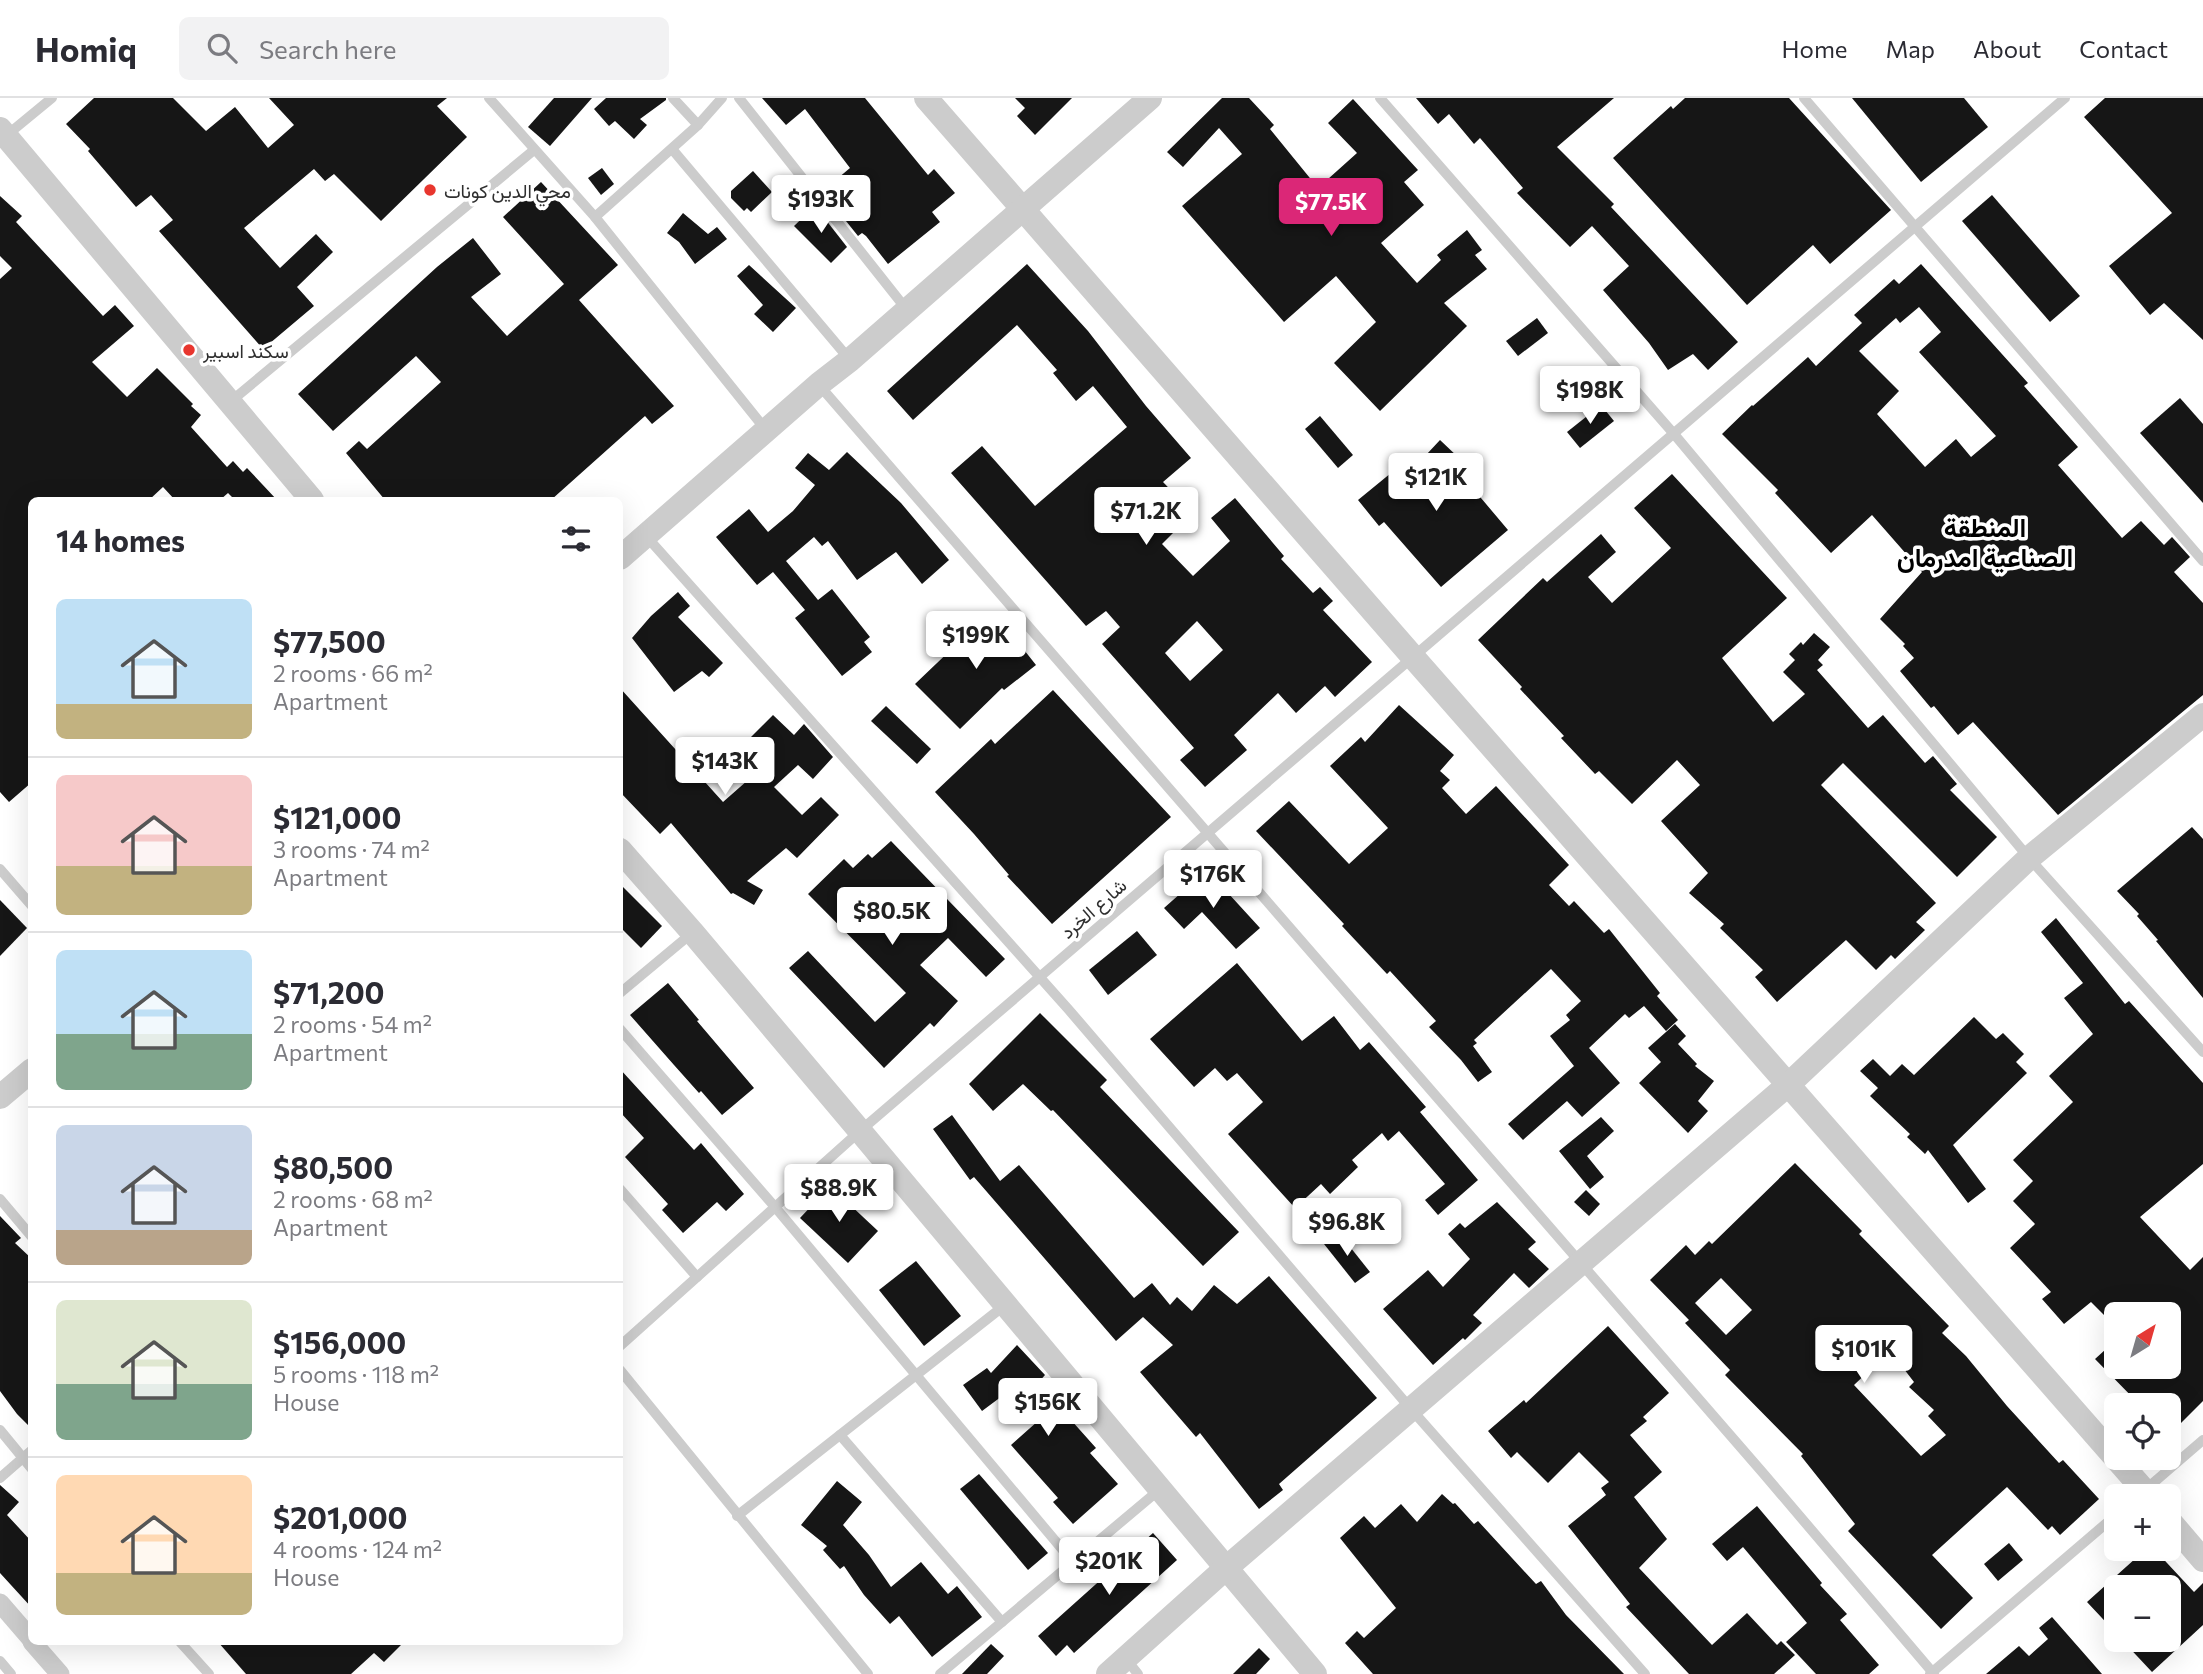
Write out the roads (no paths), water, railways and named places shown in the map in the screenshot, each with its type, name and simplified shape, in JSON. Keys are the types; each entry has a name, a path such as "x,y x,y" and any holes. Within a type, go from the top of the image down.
{"street":[{"path":"926,98 1789,1084 2134,1484"},
{"path":"623,555 1150,98"},
{"path":"3,132 309,497"},
{"path":"1124,1669 1225,1569 1789,1084 2029,858 2203,715"},
{"path":"623,853 860,1131 1315,1674"},
{"path":"0,1097 28,1073"},
{"path":"2181,1534 2203,1560"},
{"path":"0,1604 28,1636"},
{"path":"35,1645 60,1674"}],"lane":[{"path":"3,132 51,98"},
{"path":"489,98 595,217 767,430"},
{"path":"673,98 698,125"},
{"path":"595,217 698,125 722,98"},
{"path":"739,98 907,310"},
{"path":"1380,98 1674,434 2029,858 2203,1052"},
{"path":"1804,98 2203,561"},
{"name":"شارع الخرد","path":"623,1343 860,1131 2065,98"},
{"path":"672,149 850,360"},
{"path":"229,403 534,150"},
{"path":"819,384 1932,1673 2104,1525"},
{"path":"645,535 1069,1010 1411,1409 1645,1674"},
{"path":"0,869 28,901"},
{"path":"623,991 693,933"},
{"path":"623,1032 775,1207 1073,1562"},
{"path":"623,1192 697,1277"},
{"path":"2,1204 28,1233"},
{"path":"737,1516 1005,1305"},
{"path":"623,1374 868,1674"},
{"path":"0,1430 28,1464"},
{"path":"840,1435 1002,1622"},
{"path":"2154,1484 2203,1440"},
{"path":"0,1478 28,1454"},
{"path":"940,1674 1159,1490"},
{"path":"183,1645 209,1674"},
{"path":"0,1661 11,1674"}],"place":[{"name":"محي الدين كونات","path":"430,190"},
{"name":"سكند اسبير","path":"189,350"}],"district":[{"name":"المنطقة الصناعية امدرمان","path":"1985,541"}]}
